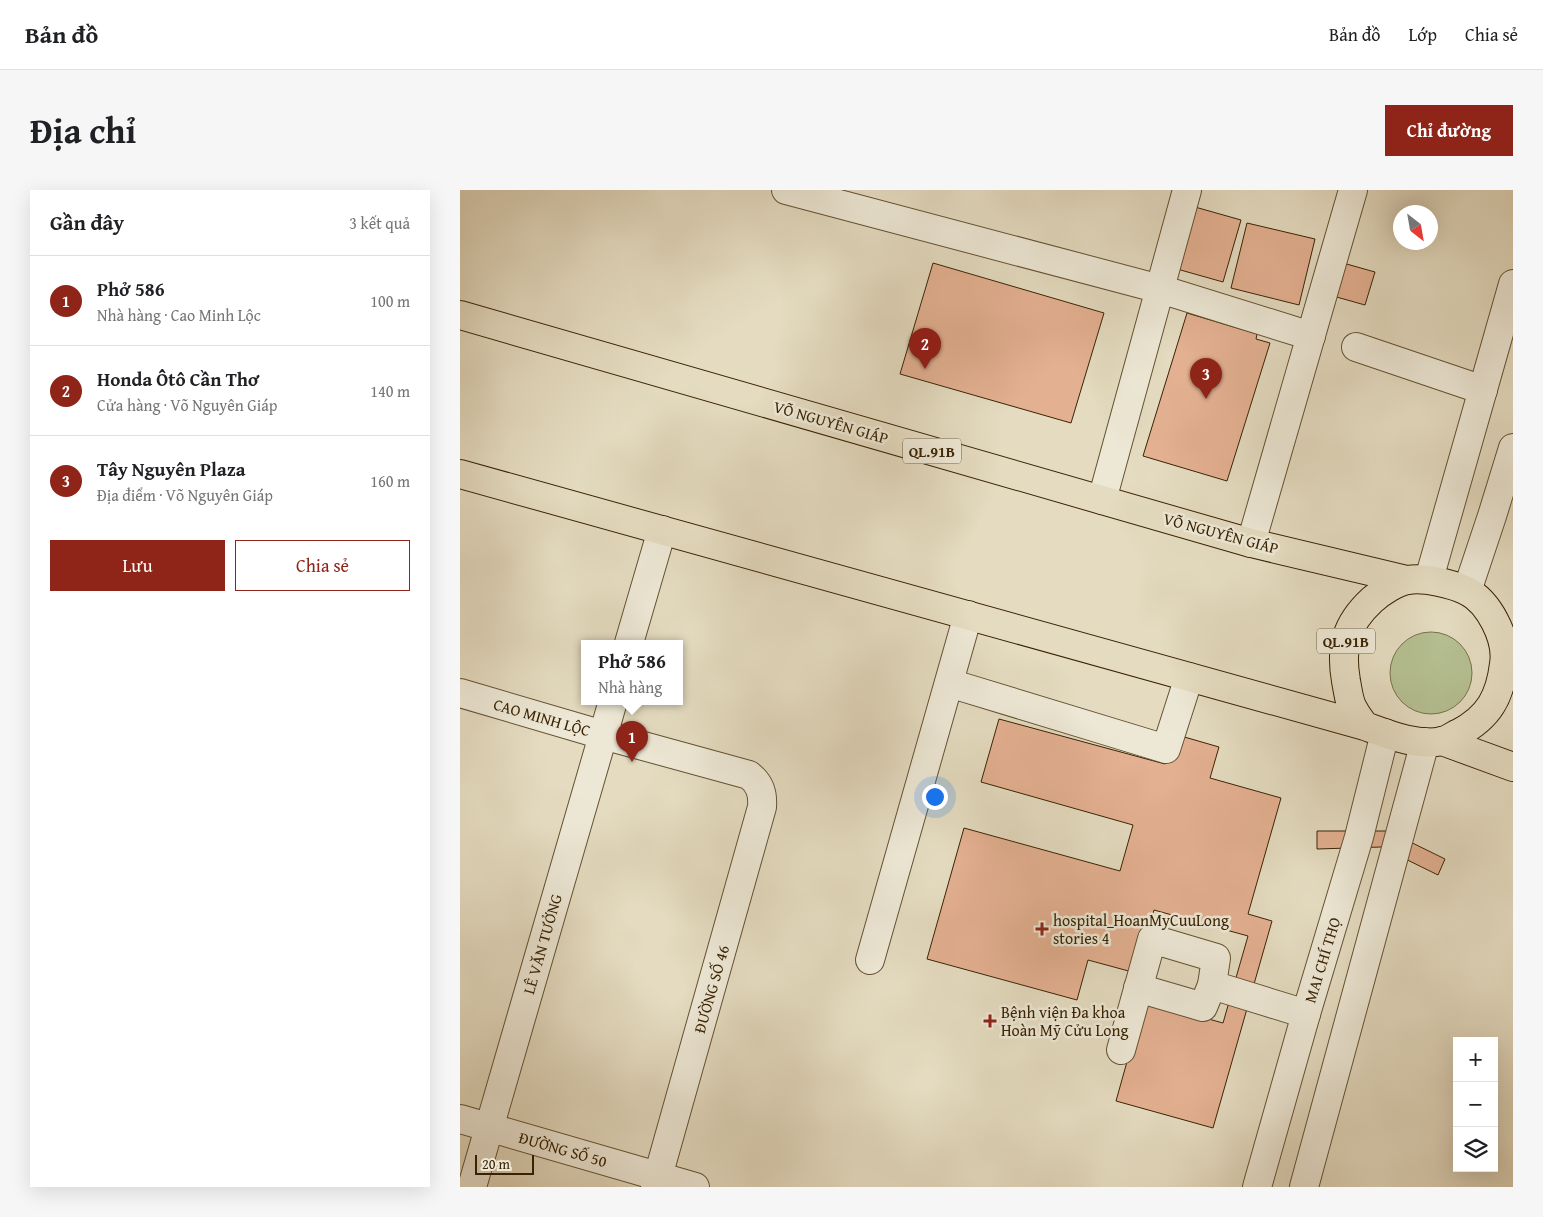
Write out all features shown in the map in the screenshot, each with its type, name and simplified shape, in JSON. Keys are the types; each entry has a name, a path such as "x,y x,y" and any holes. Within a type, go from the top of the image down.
{"highway":[{"name":"VÕ NGUYÊN GIÁP","path":"460,315 1251,543 1418,579"},
{"path":"460,474 1189,677 1400,738 1434,742 1513,767"},
{"name":"QL.91B","path":"1375,730 1353,709 1343,662 1346,637 1359,612 1380,593 1418,579 1476,598 1513,614"},
{"path":"1434,742 1472,725 1490,707 1502,684 1505,656 1499,629 1476,598"}],"street":[{"path":"786,190 1160,290 1311,336"},
{"path":"1102,500 1186,190"},
{"path":"1251,543 1353,190"},
{"path":"1418,579 1483,390 1513,284"},
{"path":"1356,348 1483,390"},
{"path":"1476,598 1492,516 1513,448"},
{"path":"631,640 662,530"},
{"path":"870,960 968,615"},
{"path":"949,683 1166,749 1189,677"},
{"name":"CAO MINH LỘC","path":"460,693 749,775 762,790"},
{"name":"LÊ VĂN TƯỞNG","path":"472,1187 612,705"},
{"name":"MAI CHÍ THỌ","path":"1257,1187 1359,837 1375,730"},
{"path":"1304,1187 1434,742"},
{"name":"ĐƯỜNG SỐ 46","path":"656,1182 762,807 762,790"},
{"path":"1120,1050 1152,939 1216,958 1212,985 1203,1007 1138,988"},
{"path":"1212,985 1306,1014"},
{"name":"ĐƯỜNG SỐ 50","path":"460,1119 656,1182 695,1187"}],"green space":[{"path":"1431,632 1447,635 1460,644 1469,657 1472,673 1469,689 1460,702 1447,711 1431,714 1415,711 1402,702 1393,689 1390,673 1393,657 1402,644 1415,635"}],"building":[{"path":"1195,207 1241,220 1223,282 1177,269"},
{"path":"1247,223 1315,239 1299,305 1231,288"},
{"path":"933,263 1104,313 1071,423 900,374"},
{"path":"1343,263 1375,272 1365,305 1333,296"},
{"path":"1187,313 1257,334 1256,339 1270,343 1227,481 1143,456"},
{"name":"hospital_HoanMyCuuLong stories 4","path":"999,719 1165,764 1174,734 1219,747 1210,778 1281,798 1248,914 1272,921 1213,1128 1116,1101 1144,1001 1223,1023 1248,936 1154,910 1136,973 1088,960 1077,1000 927,959 964,828 1120,871 1133,825 981,782"},
{"path":"1317,831 1388,831 1445,859 1438,875 1381,847 1317,849"}],"place":[{"name":"Honda Ôtô Cần Thơ","path":"925,369"},
{"name":"Tây Nguyên Plaza","path":"1206,399"},
{"name":"Phở 586","path":"632,762"},
{"name":"hospital_HoanMyCuuLong stories 4","path":"1042,929"},
{"name":"Bệnh viện Đa khoa Hoàn Mỹ Cửu Long","path":"990,1021"}]}
